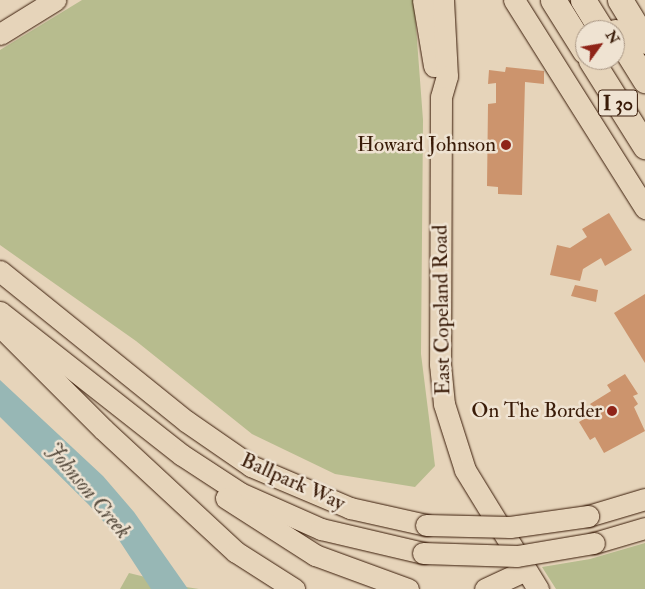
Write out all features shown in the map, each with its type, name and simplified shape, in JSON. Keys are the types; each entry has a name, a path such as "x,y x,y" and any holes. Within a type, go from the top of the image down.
{"highway":[{"path":"553,0 575,35"},
{"path":"583,0 596,20"},
{"path":"595,0 607,20"},
{"path":"620,0 645,41"},
{"path":"625,48 645,80"},
{"name":"I 30","path":"625,66 645,98"},
{"name":"I 30","path":"596,70 645,146"}],"main road":[{"path":"0,34 55,0"},
{"name":"East Copeland Road","path":"423,0 441,97 440,364 444,404 465,470 538,589"},
{"name":"East Copeland Road","path":"441,97 447,76 443,0"},
{"path":"514,0 645,208"},
{"name":"Ballpark Way","path":"0,271 186,421 245,462 336,503 426,525 497,528 588,516 645,499"},
{"name":"Ballpark Way","path":"0,312 111,401 203,470 267,507 344,536 423,553 518,556 594,543 645,528"},
{"path":"0,326 103,429 230,546 261,571 294,589"},
{"path":"111,401 166,454 270,528 334,563 408,589"},
{"path":"485,589 526,570"}],"green space":[{"path":"82,0 414,0 423,120 421,354 435,466 415,487 335,474 252,434 136,341 0,245 0,50"},
{"path":"645,543 645,589 556,589 542,567 590,559"},
{"path":"129,573 186,587 199,589 120,589"}],"water":[{"name":"Johnson Creek","path":"0,380 103,476 134,512 188,589 151,589 117,537 89,505 0,417"}],"building":[{"name":"Howard Johnson","path":"506,67 544,71 544,84 525,82 522,195 498,194 498,187 487,186 488,104 496,103 496,83 488,84 489,70 505,72"},
{"path":"609,213 632,250 605,266 601,258 583,269 580,281 550,275 557,245 570,248 587,237 582,229"},
{"path":"575,285 598,290 596,302 571,296"},
{"path":"645,294 645,363 614,313"},
{"name":"On The Border","path":"625,374 638,394 633,396 638,404 634,407 645,431 604,453 595,437 590,440 579,422 584,419 581,414 593,407 590,404 611,391 607,385"}],"place":[{"name":"Howard Johnson","path":"506,145"},
{"name":"On The Border","path":"612,411"}]}
